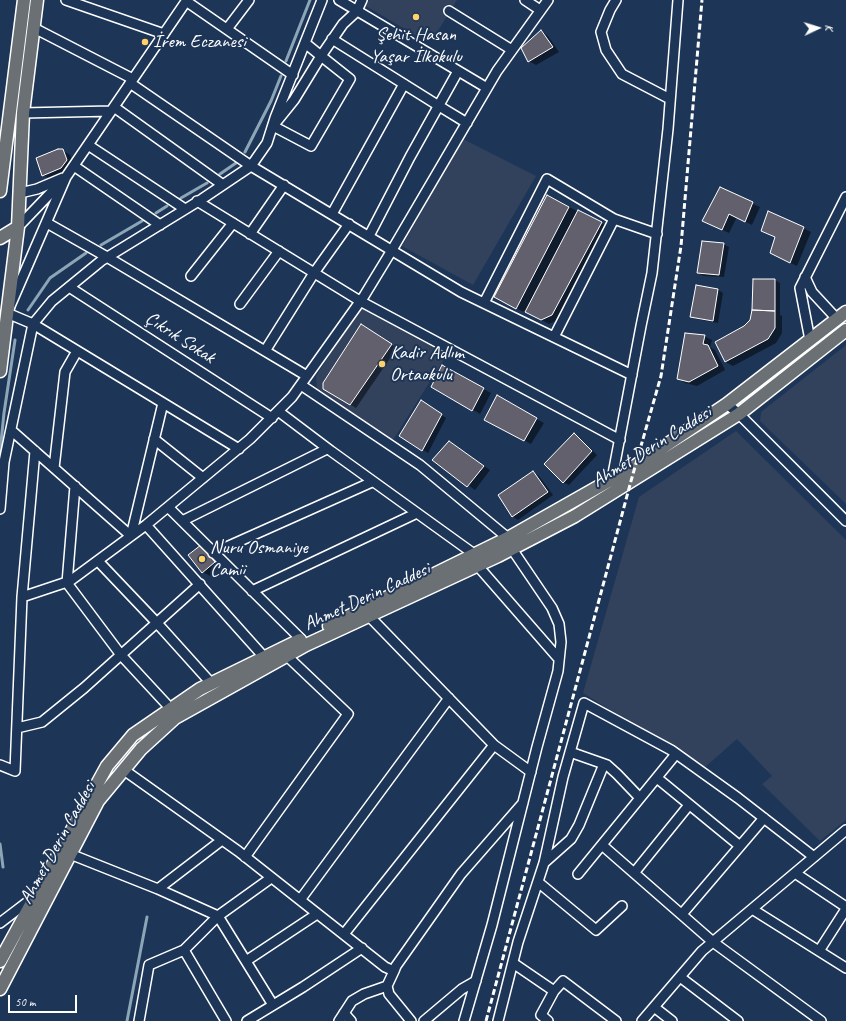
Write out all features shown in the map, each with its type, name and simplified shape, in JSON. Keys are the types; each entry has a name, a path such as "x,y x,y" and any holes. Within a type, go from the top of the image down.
{"main road":[{"path":"0,191 24,0"},
{"path":"0,371 18,227 23,113 37,0"},
{"path":"0,194 20,193"},
{"path":"0,238 18,227"},
{"name":"Ahmet Derin Caddesi","path":"510,543 635,466 727,404 842,315"},
{"name":"Ahmet Derin Caddesi","path":"0,989 98,801 141,749 175,718 306,645 369,616 510,543 576,516 739,414 846,330"},
{"name":"Ahmet Derin Caddesi","path":"0,961 107,766 133,735 211,683 301,639 476,560"}],"street":[{"path":"66,0 164,34"},
{"path":"227,29 249,0"},
{"path":"0,509 4,462 33,324 52,301 107,257 197,202 251,166 267,143 322,0"},
{"path":"339,0 487,88"},
{"path":"273,126 294,100 332,39 343,24 357,11 362,0"},
{"path":"525,0 540,10"},
{"path":"22,598 67,583 98,561 146,525 239,449 292,398 360,301 392,250 487,88 548,0"},
{"path":"616,0 601,32 606,50 622,74 670,99"},
{"path":"612,479 652,272 670,99 678,0"},
{"path":"18,227 66,177 186,1 292,75"},
{"path":"449,11 512,50"},
{"path":"34,28 132,81 251,166 461,292 632,375"},
{"path":"332,39 467,123"},
{"path":"273,126 311,146 350,80 305,43"},
{"path":"369,236 410,156 458,71"},
{"path":"332,214 404,84"},
{"path":"23,113 113,109 223,185"},
{"path":"88,145 185,209"},
{"path":"74,166 160,224"},
{"path":"20,193 37,189 66,177"},
{"path":"66,177 7,313 33,324 239,449"},
{"path":"484,303 547,179 614,219 657,234"},
{"path":"250,234 284,186"},
{"path":"810,340 800,288 846,197"},
{"path":"197,202 360,301 620,440"},
{"path":"554,337 614,219"},
{"path":"47,223 307,376"},
{"path":"191,276 233,223"},
{"path":"265,351 314,273 349,224"},
{"path":"240,304 279,252"},
{"path":"805,277 812,292 842,315"},
{"name":"Çıkrık Sokak","path":"69,287 275,414 327,449 416,513 476,560 559,659"},
{"path":"54,468 65,372 77,351"},
{"path":"301,385 420,465 510,543 552,608 560,630 561,642 558,671 492,925 464,1021"},
{"path":"131,536 163,403"},
{"path":"727,404 739,414 846,521"},
{"path":"11,430 131,536"},
{"path":"154,439 203,478"},
{"path":"182,521 327,449"},
{"path":"0,765 15,771 22,598 35,451"},
{"path":"213,553 372,482"},
{"path":"74,486 67,583 121,655 171,709"},
{"path":"168,507 301,639"},
{"path":"252,591 416,513"},
{"path":"146,525 264,657"},
{"path":"98,561 211,683"},
{"path":"17,728 42,722 84,688 200,584"},
{"path":"369,616 494,745 531,772"},
{"path":"245,857 348,714 287,656"},
{"path":"300,900 449,698"},
{"path":"498,1021 518,942 544,863 563,777 584,703 676,754 738,798 814,857"},
{"path":"344,934 494,745"},
{"path":"570,752 604,764 618,774 640,798"},
{"path":"578,874 676,754"},
{"path":"544,863 571,839 579,825 604,764"},
{"path":"124,770 245,857 385,967 394,971"},
{"path":"657,778 740,846"},
{"path":"411,1021 389,994 387,986 396,966 460,874 524,802"},
{"path":"634,873 689,805"},
{"path":"682,914 764,818"},
{"path":"642,1021 702,951 846,830"},
{"path":"158,889 222,840"},
{"path":"602,845 713,942 819,1021"},
{"path":"70,854 158,889 218,916 273,1005"},
{"path":"795,873 846,908 819,951"},
{"path":"139,1021 149,965 184,950 218,916 271,878"},
{"path":"538,882 596,930 622,906"},
{"path":"0,923 36,895"},
{"path":"752,910 846,968"},
{"path":"246,961 317,914"},
{"path":"247,1021 303,987 362,948"},
{"path":"184,950 226,1021"},
{"path":"513,962 554,991"},
{"path":"680,977 738,1021"},
{"path":"424,1021 462,990 476,981"},
{"path":"548,1021 541,1015 554,991 562,981 616,1021"},
{"path":"339,1021 352,1001 364,994 387,986"},
{"path":"654,1007 672,1021"},
{"path":"344,1013 351,1021"}],"shaded area":[{"name":"Şehit Hasan Yaşar İlkokulu","path":"369,0 457,0 436,34 424,29 420,38 366,6"},
{"path":"463,139 536,176 473,285 402,246"},
{"name":"Kadir Adlım Ortaokulu","path":"363,303 448,353 393,440 317,390 316,376"},
{"path":"846,345 846,504 760,421 761,412"},
{"path":"736,431 846,540 846,820 820,841 762,784 772,776 737,739 704,768 583,693 639,497"}],"building":[{"path":"541,30 553,47 528,62 521,48"},
{"path":"58,149 63,149 67,160 61,168 42,176 36,158"},
{"path":"720,187 753,202 745,222 729,214 722,230 702,221"},
{"path":"547,195 569,207 516,309 494,297"},
{"path":"578,210 602,222 552,315 541,320 525,312"},
{"path":"768,211 804,227 790,263 770,253 775,237 761,231"},
{"path":"702,241 724,243 719,275 697,273"},
{"path":"753,279 775,279 775,311 752,310"},
{"path":"696,285 718,289 713,321 690,317"},
{"path":"752,310 775,311 775,328 768,339 725,362 715,342 744,326 750,320"},
{"path":"361,324 392,344 350,405 323,389 323,383"},
{"path":"685,333 705,335 703,344 708,345 718,366 689,382 677,379"},
{"path":"442,365 484,388 472,411 431,387"},
{"path":"497,395 537,418 524,441 484,420"},
{"path":"421,400 442,414 422,451 399,436"},
{"path":"574,433 592,451 563,483 544,464"},
{"path":"449,441 484,466 467,487 432,460"},
{"path":"533,471 548,492 512,517 498,495"},
{"name":"Nuru Osmaniye Camii","path":"201,545 215,562 202,573 188,555"}],"waterway":[{"path":"286,61 310,0"},
{"path":"245,152 271,101 281,76"},
{"path":"220,174 236,163"},
{"path":"181,198 207,183"},
{"path":"156,213 167,206"},
{"path":"101,245 142,221"},
{"path":"28,310 50,278 86,253"},
{"path":"0,452 4,413 15,340"},
{"path":"0,844 3,867"},
{"path":"127,1021 147,917"}],"railway":[{"path":"486,1021 631,481 661,376 681,246 702,0"}],"place":[{"name":"Şehit Hasan Yaşar İlkokulu","path":"416,17"},
{"name":"İrem Eczanesi","path":"145,42"},
{"name":"Kadir Adlım Ortaokulu","path":"382,364"},
{"name":"Nuru Osmaniye Camii","path":"202,559"}]}
